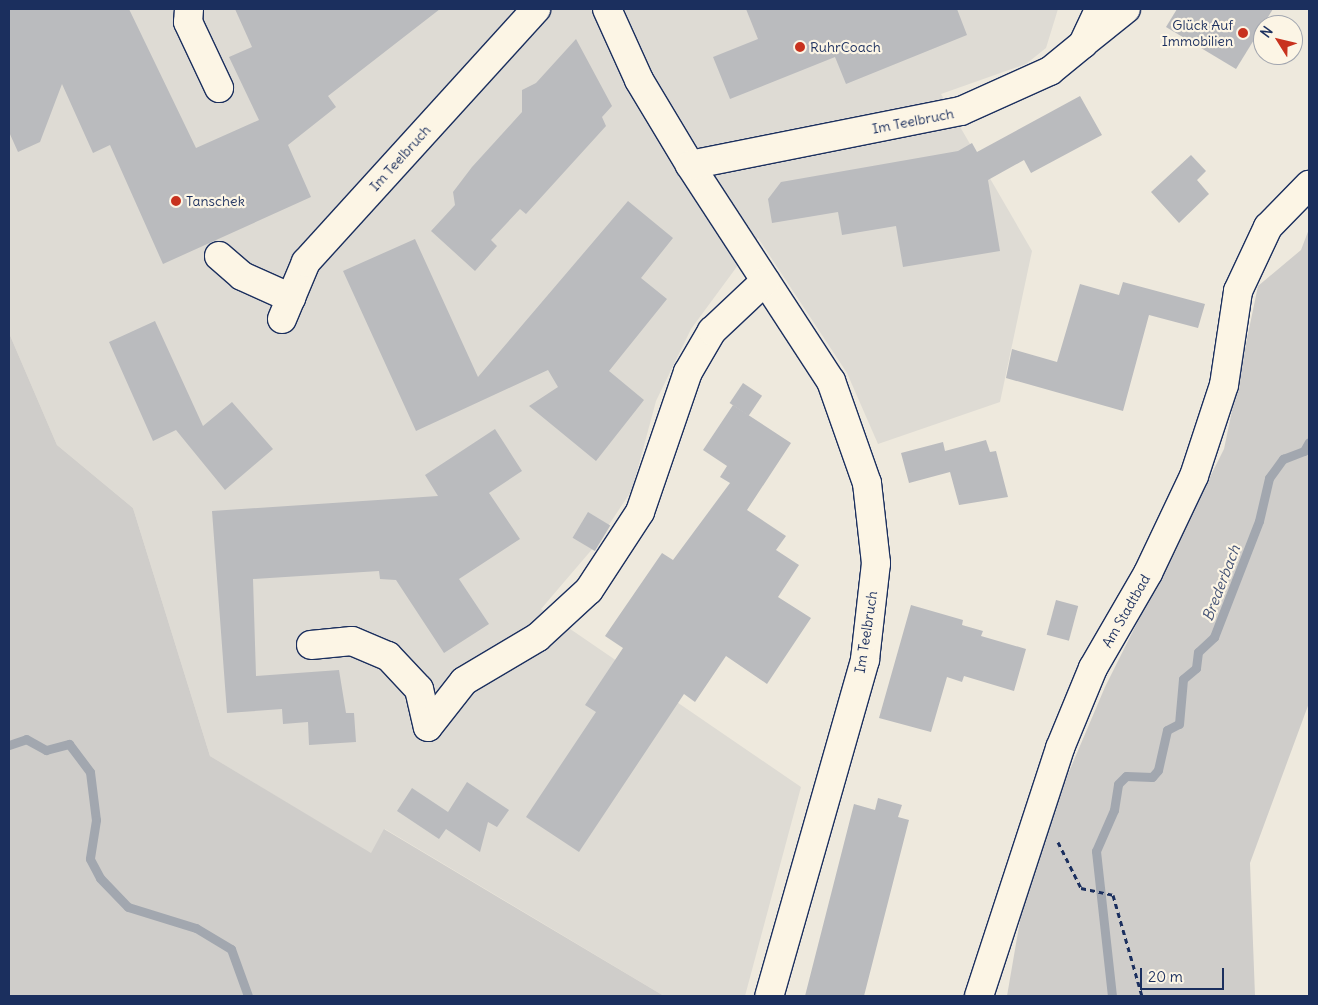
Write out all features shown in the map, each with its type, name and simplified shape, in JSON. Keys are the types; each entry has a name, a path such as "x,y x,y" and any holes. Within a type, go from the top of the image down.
{"street":[{"path":"190,9 188,22 219,88"},
{"name":"Im Teelbruch","path":"219,256 242,276 287,308 306,262 536,9"},
{"name":"Im Teelbruch","path":"607,9 639,80 690,165 831,381 867,483 876,563 865,660 770,996"},
{"name":"Im Teelbruch","path":"690,165 961,111 1050,71 1083,44 1099,9"},
{"path":"1083,44 1126,9"},
{"name":"Am Stadtbad","path":"979,996 1033,821 1093,668 1148,573 1194,476 1224,385 1238,292 1268,227 1309,185"},
{"path":"311,645 352,641 388,656 419,689 428,727 464,681 538,637 588,590 640,512 688,372 712,331 765,281"}],"path":[{"path":"1033,821 1057,840 1081,888 1090,892 1108,891 1142,996"}],"shaded area":[{"path":"9,9 1058,9 1046,48 1026,64 941,94 1032,251 1000,402 878,444 847,373 758,238 691,329 656,401 632,490 594,547 541,609 801,787 745,996 664,996 385,829 371,854 210,756 133,508 57,445 9,333"},
{"path":"1309,229 1309,703 1250,863 1255,996 1007,996 1023,903 1060,793 1105,687 1224,449 1258,286 1301,250"},
{"path":"9,333 57,445 133,508 210,756 371,853 384,829 664,996 9,996"}],"building":[{"path":"9,9 129,9 196,148 259,120 229,57 252,47 235,9 440,9 328,96 336,107 288,145 311,197 163,264 110,145 93,153 62,84 40,142 18,152 9,132"},
{"path":"746,9 957,9 967,35 846,84 835,57 730,99 713,57 758,39"},
{"path":"1177,9 1273,9 1269,15 1253,15 1253,41 1236,69 1166,27"},
{"path":"576,39 612,106 602,117 606,126 526,214 520,209 491,240 497,246 475,271 431,231 455,205 453,192 472,167 522,112 522,90 536,83"},
{"path":"1080,96 1102,135 1031,173 1024,160 988,180 1000,251 903,267 896,226 842,235 838,212 772,223 768,199 781,182 958,151 972,143 977,152"},
{"path":"1191,155 1206,171 1197,180 1209,194 1179,223 1151,192"},
{"path":"628,201 673,238 641,278 667,299 609,371 644,400 596,461 529,406 558,387 548,370 416,431 343,271 415,239 478,377"},
{"path":"1123,282 1205,304 1198,328 1149,315 1123,411 1006,378 1012,349 1057,362 1080,284 1119,295"},
{"path":"155,321 203,426 232,402 273,449 225,490 176,430 153,441 109,342"},
{"path":"743,383 762,396 749,416 730,403"},
{"path":"733,405 791,443 747,510 786,536 776,550 799,565 778,597 811,618 767,684 726,656 695,702 684,694 579,852 526,817 596,712 585,705 623,648 605,636 662,553 673,560 730,483 720,477 727,466 703,450"},
{"path":"495,429 522,471 489,493 520,539 459,579 489,624 444,653 396,580 380,579 379,571 253,579 256,676 339,670 346,713 354,713 356,742 309,745 308,722 283,724 282,709 227,713 212,511 438,496 425,475"},
{"path":"986,440 990,452 996,451 1008,497 959,505 950,472 909,483 901,453 943,442 945,451"},
{"path":"588,512 610,525 595,551 573,538"},
{"path":"1056,600 1078,606 1069,641 1047,635"},
{"path":"911,605 963,620 962,625 983,631 981,636 1026,649 1014,691 964,676 962,682 947,677 931,732 879,718"},
{"path":"467,782 509,810 497,827 488,822 480,852 446,829 439,839 397,811 412,788 448,812"},
{"path":"878,798 902,805 898,817 909,820 864,996 805,996 854,804 875,810"}],"waterway":[{"name":"Brederbach","path":"1112,996 1096,851 1114,810 1118,784 1126,776 1152,777 1158,770 1167,730 1179,724 1183,679 1196,668 1198,652 1214,637 1259,521 1269,478 1283,459 1304,451 1309,442"},
{"path":"9,745 26,739 46,750 69,744 90,772 96,820 90,859 100,878 128,907 196,928 231,949 248,996"}],"place":[{"name":"Glück Auf Immobilien","path":"1243,33"},
{"name":"RuhrCoach","path":"800,47"},
{"name":"Tanschek","path":"176,201"}]}
